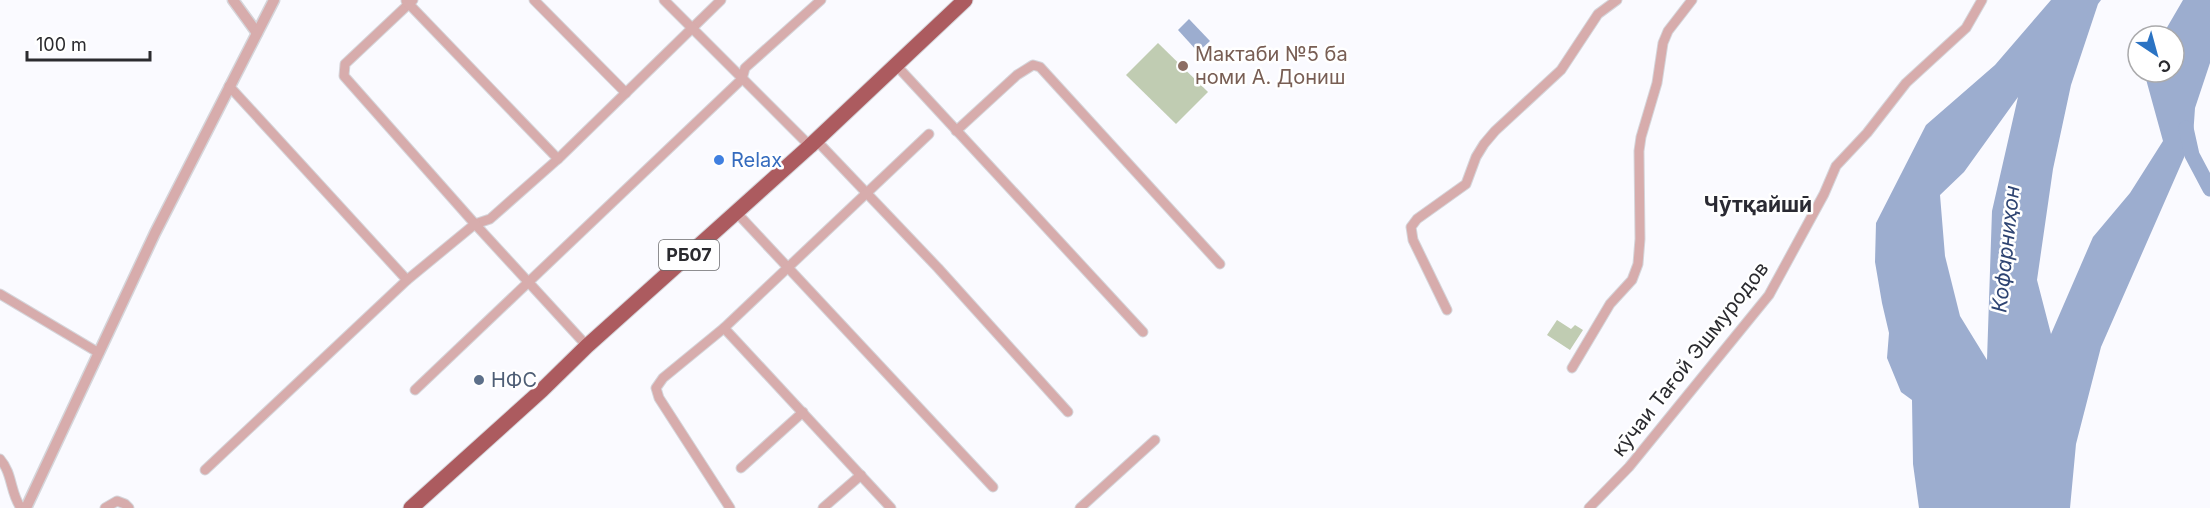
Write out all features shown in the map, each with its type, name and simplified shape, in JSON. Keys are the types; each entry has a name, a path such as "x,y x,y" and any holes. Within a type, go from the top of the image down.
{"highway":[{"name":"РБ07","path":"411,508 813,143 965,0"}],"street":[{"path":"233,0 257,33"},
{"path":"26,508 155,233 274,0"},
{"path":"534,0 626,93"},
{"path":"664,0 742,79 866,194 938,268 1068,412"},
{"path":"205,470 407,280 475,224 490,219 558,159 721,0"},
{"path":"416,390 742,79 746,68 821,0"},
{"path":"1447,310 1413,240 1411,227 1417,219 1466,184 1476,157 1484,144 1561,70 1598,14 1617,0"},
{"path":"1572,368 1610,304 1632,280 1638,264 1641,137 1657,83 1663,44 1668,31 1692,0"},
{"name":"кӯчаи Тағой Эшмуродов","path":"1589,508 1629,467 1768,296 1824,194 1836,166 1867,133 1906,83 1966,28 1982,0"},
{"path":"558,159 409,1 345,64 344,76 475,224 588,346"},
{"path":"896,65 1143,332"},
{"path":"956,130 1017,75 1033,65 1040,67 1220,264"},
{"path":"230,86 407,280"},
{"path":"730,508 659,398 656,388 663,378 724,328 786,267 930,134"},
{"path":"736,212 993,487"},
{"path":"0,294 99,353"},
{"path":"724,328 891,508"},
{"path":"741,468 803,412"},
{"path":"1080,508 1155,440"},
{"path":"0,459 7,468 16,501 21,508"},
{"path":"823,508 861,475"},
{"path":"105,508 117,501 129,508"}],"green space":[{"path":"1158,43 1208,92 1176,124 1126,75"},
{"path":"1557,320 1571,329 1575,325 1583,330 1570,350 1547,335"}],"water":[{"name":"Кофарниҳон","path":"2051,0 2101,0 2071,85 2053,169 2037,280 2051,334 2093,237 2130,193 2163,141 2147,84 2186,84 2186,24 2169,24 2183,0 2210,0 2210,63 2195,108 2193,137 2101,347 2076,444 2070,508 1919,508 1913,464 1912,400 1901,392 1887,358 1889,333 1875,262 1876,223 1926,125 1995,65","holes":["2018,97 1992,211 1987,360 1960,316 1945,256 1940,195 1964,172"]},
{"path":"1189,19 1210,41 1198,52 1178,30"}],"waterway":[{"path":"2186,128 2192,155 2210,189"}],"place":[{"name":"Мактаби №5 ба номи А. Дониш","path":"1183,66"},
{"name":"Relax","path":"719,160"},
{"name":"НФС","path":"479,380"}],"district":[{"name":"Чӯтқайшӣ","path":"1758,205"}]}
